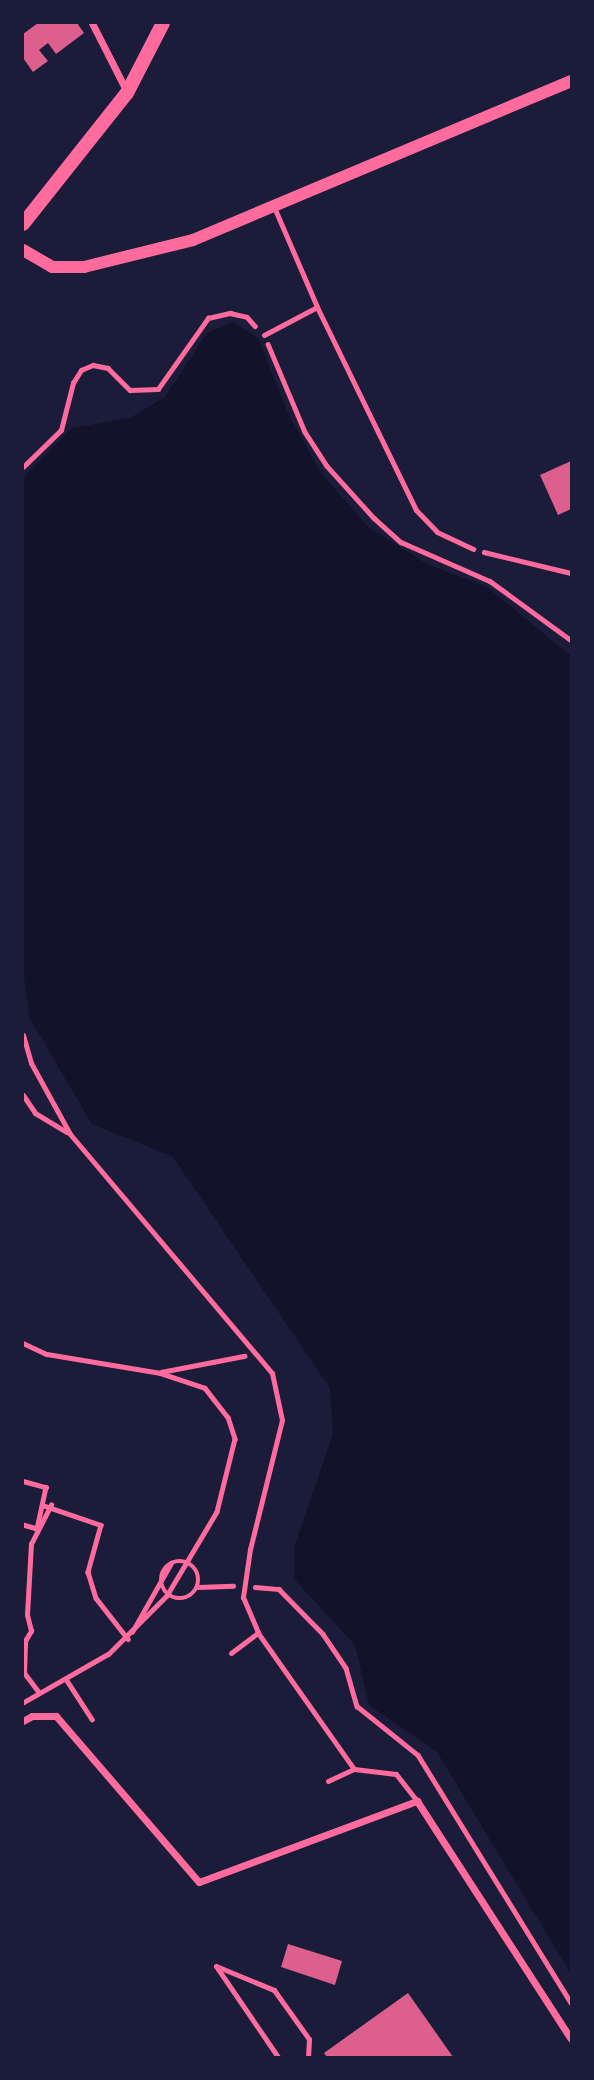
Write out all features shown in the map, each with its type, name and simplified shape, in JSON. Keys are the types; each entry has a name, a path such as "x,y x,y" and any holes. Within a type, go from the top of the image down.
{"main road":[{"path":"23,224 127,93 163,23"}],"street":[{"path":"92,23 127,93"},
{"path":"23,250 52,267 84,267 193,240 571,81"},
{"path":"23,1721 32,1716 56,1716 199,1882 416,1801 571,2039"}],"lane":[{"path":"274,207 317,307 416,510 437,532 473,549"},
{"path":"264,335 317,307"},
{"path":"23,1035 31,1063 70,1134 272,1373 282,1420 243,1597 258,1633 354,1769"},
{"path":"23,1095 35,1113 70,1134"},
{"path":"231,1653 258,1633"},
{"path":"328,1781 354,1769 396,1774 416,1801"},
{"path":"278,2057 216,1966 274,1990 309,2039 308,2057"}],"path":[{"path":"23,467 61,430 73,383 82,370 93,365 108,368 130,390 144,392 158,389 208,318 230,313 247,317 264,335 305,432 350,494 401,542 490,581 571,639"},
{"path":"473,549 571,573"},
{"path":"23,1343 47,1354 160,1373 205,1388 228,1417 235,1438 218,1512 167,1596 128,1639 23,1703"},
{"path":"160,1373 255,1351"},
{"path":"23,1481 46,1487 37,1529 23,1525"},
{"path":"42,1505 51,1505 102,1525 88,1572 96,1598 128,1639"},
{"path":"39,1693 23,1672 25,1641 31,1631 27,1615 31,1544 51,1505"},
{"path":"128,1639 171,1563"},
{"path":"171,1563 191,1564 199,1574 198,1587"},
{"path":"171,1563 160,1578 167,1595 185,1599 198,1587 244,1586 279,1589 323,1634 346,1668 358,1706 418,1755 571,2003"},
{"path":"66,1679 92,1719"}],"shaded area":[{"path":"233,322 258,338 288,413 319,470 368,527 427,564 487,587 571,656 571,1974 437,1752 369,1705 355,1645 294,1579 294,1547 333,1434 330,1388 173,1157 92,1124 30,1019 23,969 23,478 72,428 130,418 165,397 207,333"}],"building":[{"path":"38,23 77,23 84,33 56,54 48,43 39,50 48,61 33,72 23,58 23,34"},
{"path":"571,461 571,509 558,515 540,475"},
{"path":"288,1944 342,1961 335,1985 281,1967"},
{"path":"408,1993 453,2057 327,2057 324,2053"}]}
